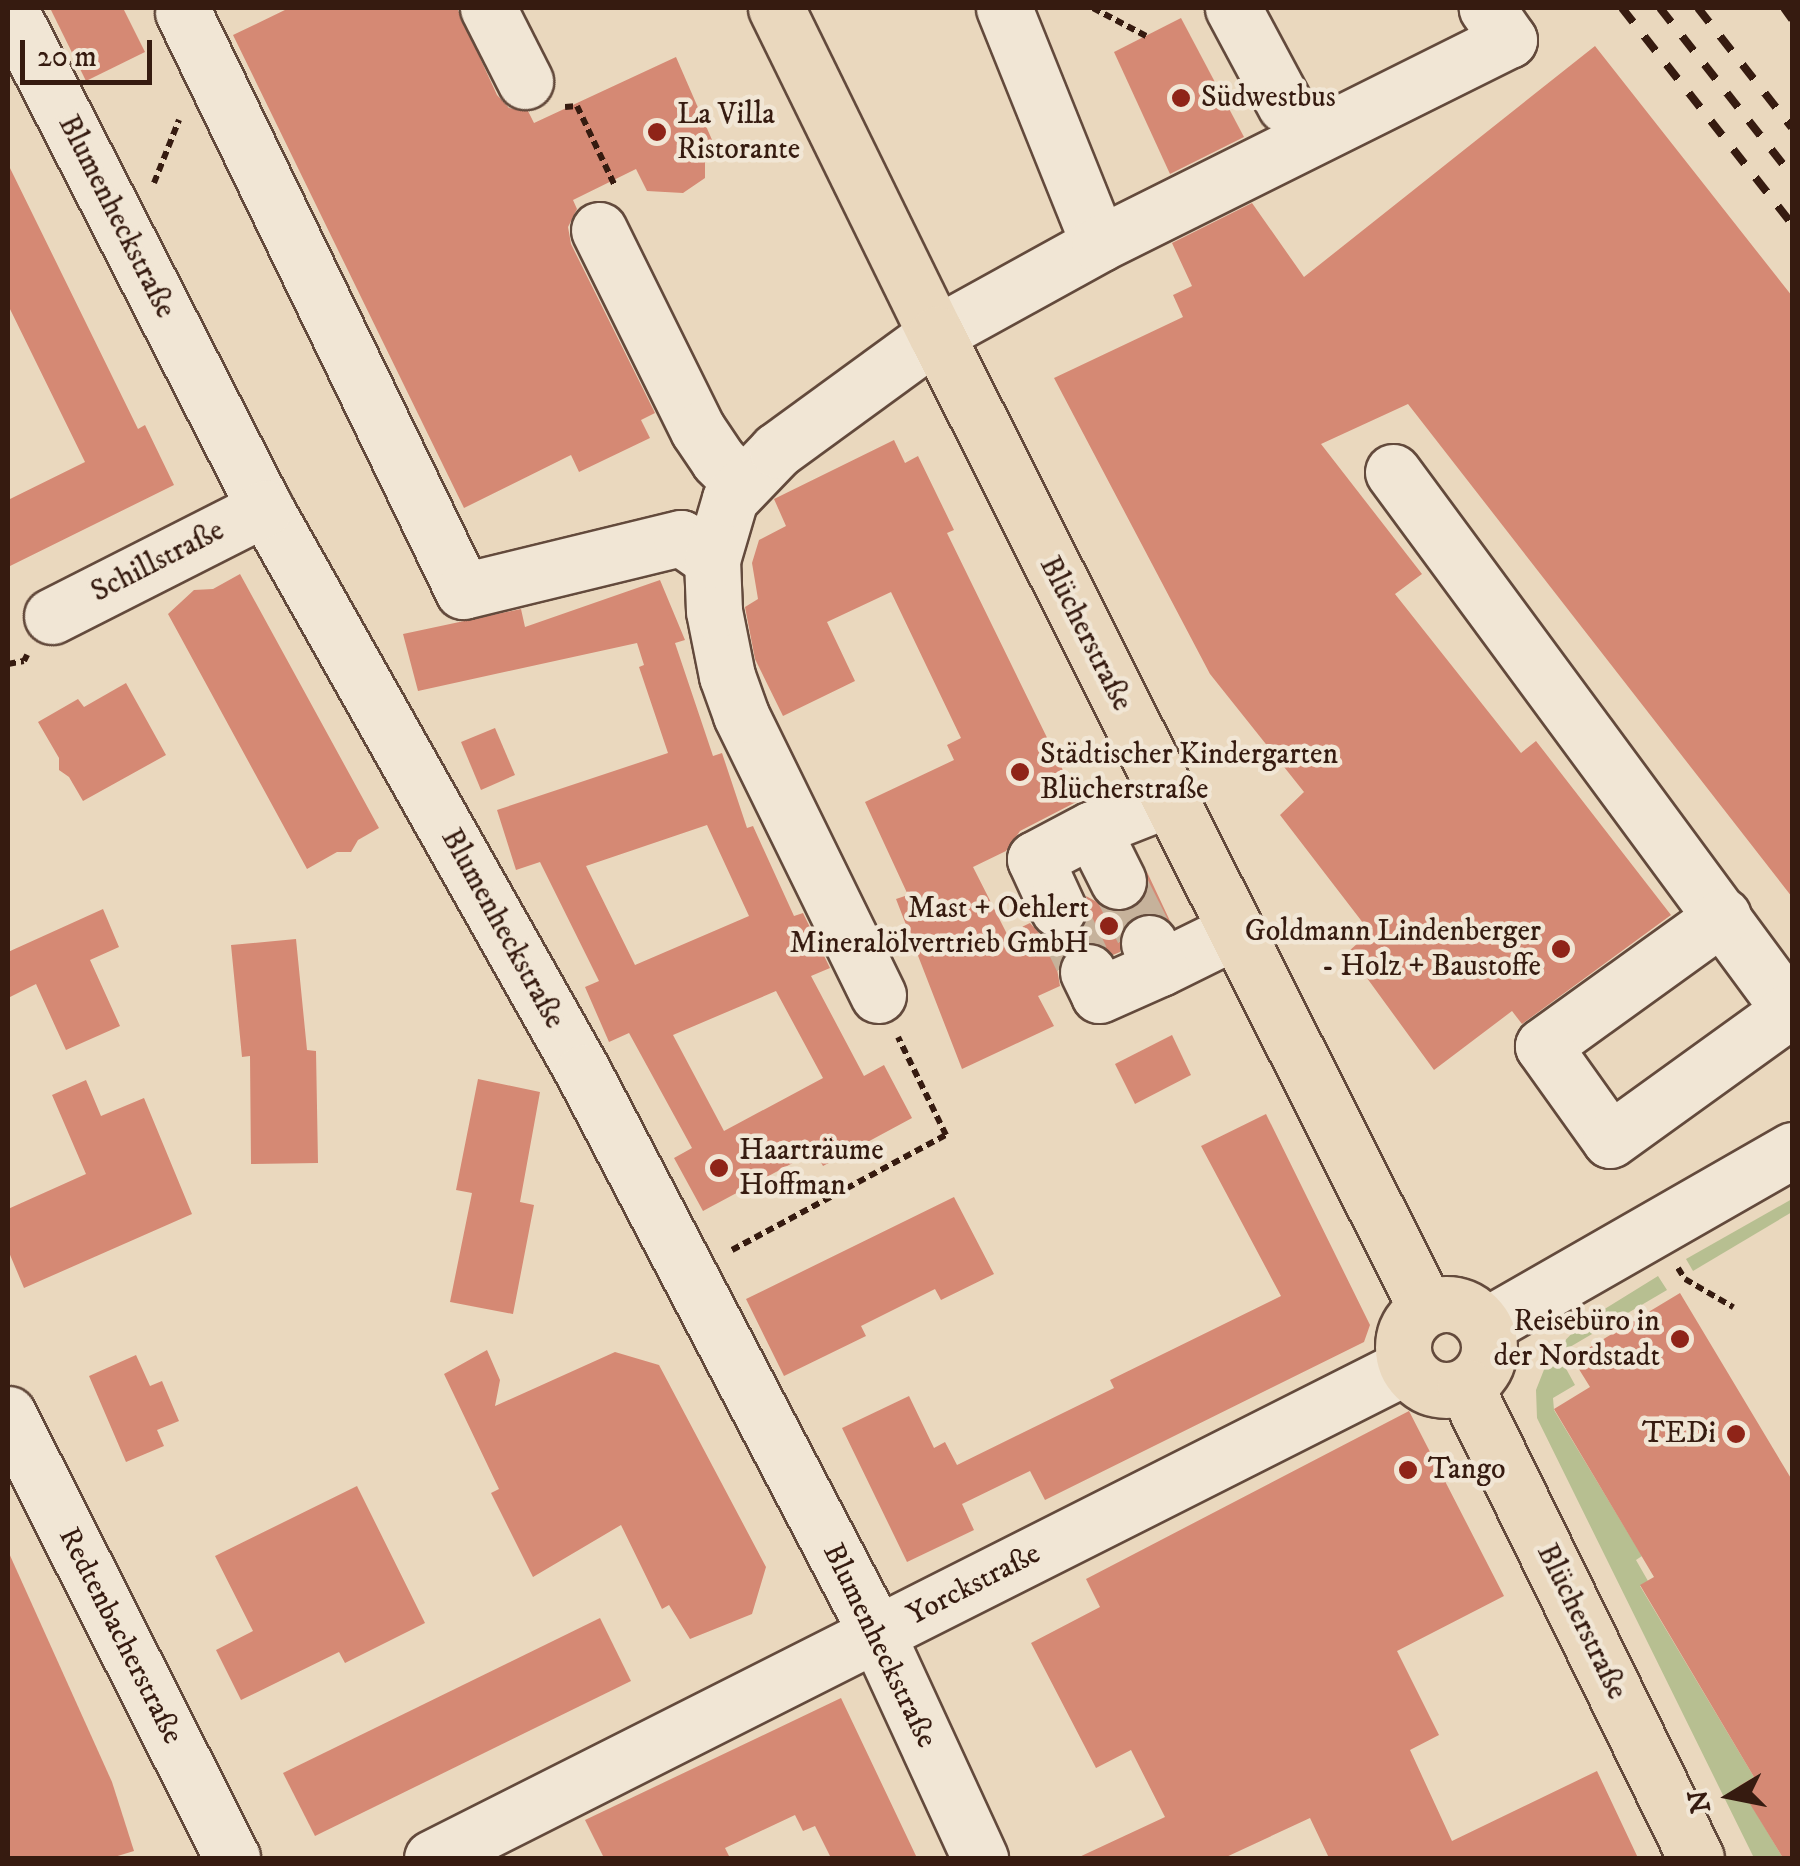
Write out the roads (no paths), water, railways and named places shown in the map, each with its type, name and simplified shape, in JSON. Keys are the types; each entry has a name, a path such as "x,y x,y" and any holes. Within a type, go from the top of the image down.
{"main road":[{"name":"Blücherstraße","path":"776,8 1234,932 1426,1308"},
{"path":"1459,1305 1484,1326 1490,1343 1488,1360 1479,1375 1465,1386 1432,1388 1407,1366 1405,1333 1412,1319 1426,1308 1459,1305"},
{"name":"Blücherstraße","path":"1465,1386 1696,1858"}],"street":[{"name":"Blumenheckstraße","path":"9,8 265,508 583,1072 877,1634 980,1858"},
{"path":"488,8 525,82"},
{"path":"1004,8 1099,244"},
{"path":"1233,8 1285,105"},
{"path":"878,995 741,715 719,646 712,560 720,522 741,483 825,411 936,334 1099,244 1509,40 1487,8"},
{"path":"183,12 463,591 682,538 712,560"},
{"path":"608,206 698,430 718,460 741,483"},
{"path":"1393,472 1723,916 1791,1011 1610,1140 1542,1046 1723,916"},
{"name":"Schillstraße","path":"52,616 265,508"},
{"path":"1058,909 1035,858 1092,829 1168,799"},
{"path":"1092,829 1118,881"},
{"path":"1088,972 1099,995 1155,955 1234,932"},
{"path":"1484,1326 1656,1232 1792,1150"},
{"name":"Yorckstraße","path":"432,1858 1407,1366"},
{"name":"Redtenbacherstraße","path":"8,1414 232,1858"}],"tunnel":[{"path":"1118,881 1149,943"},
{"path":"1058,909 1088,972"}],"railway":[{"path":"1622,8 1792,224"},
{"path":"1660,8 1792,176"},
{"path":"1698,8 1792,128"},
{"path":"1784,8 1792,19"}],"place":[{"name":"Südwestbus","path":"1181,98"},
{"name":"La Villa Ristorante","path":"657,132"},
{"name":"Städtischer Kindergarten Blücherstraße","path":"1020,772"},
{"name":"Mast + Oehlert Mineralölvertrieb GmbH","path":"1109,926"},
{"name":"Goldmann Lindenberger - Holz + Baustoffe","path":"1561,949"},
{"name":"Haarträume Hoffman","path":"719,1168"},
{"name":"Reisebüro in der Nordstadt","path":"1680,1339"},
{"name":"TEDi","path":"1736,1434"},
{"name":"Tango","path":"1408,1470"}]}
